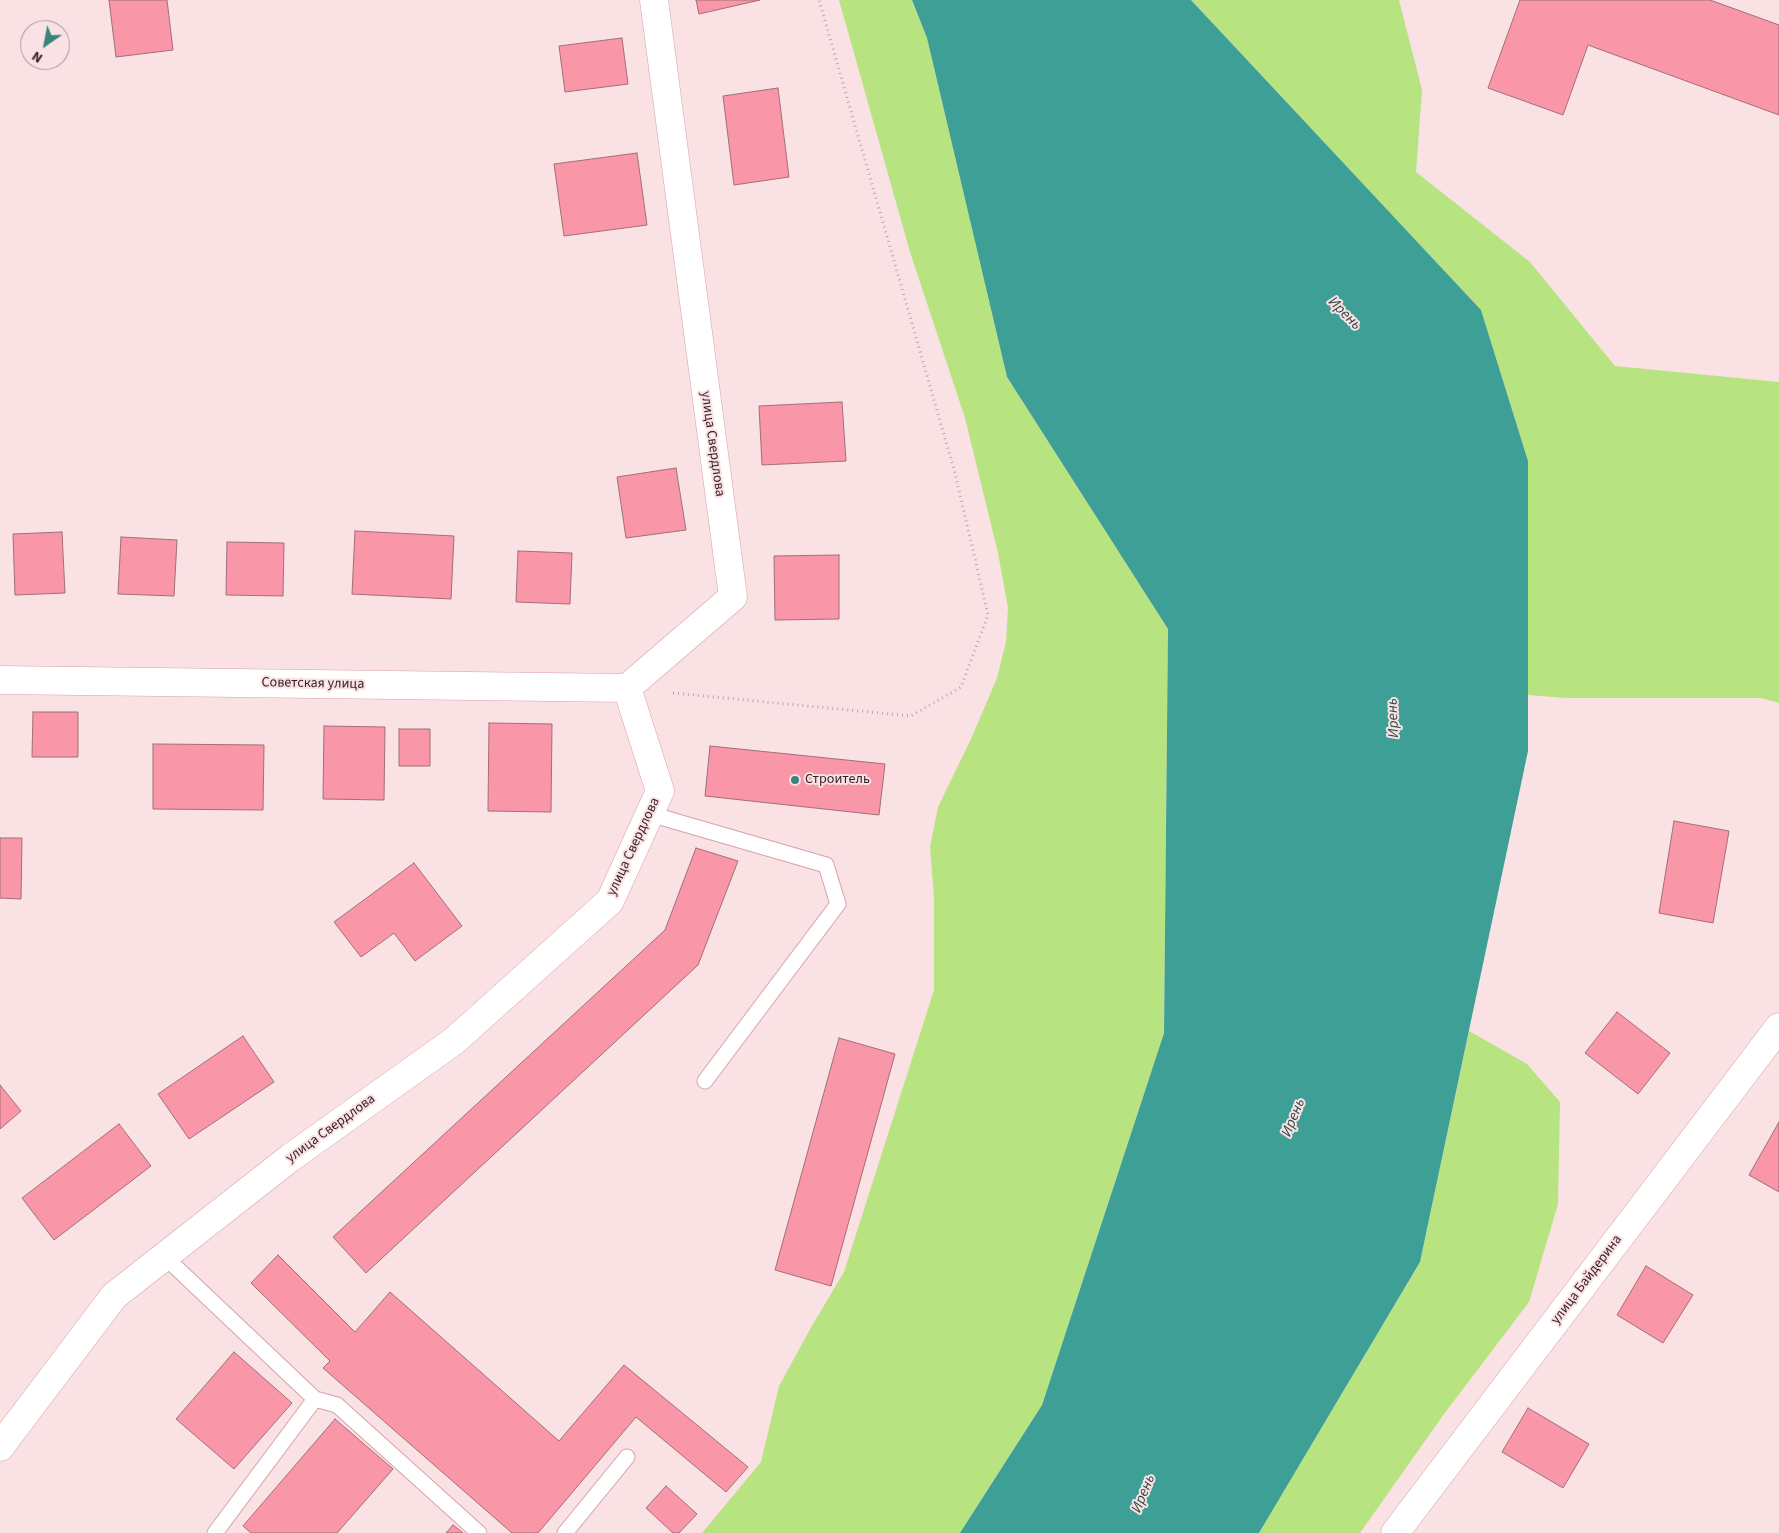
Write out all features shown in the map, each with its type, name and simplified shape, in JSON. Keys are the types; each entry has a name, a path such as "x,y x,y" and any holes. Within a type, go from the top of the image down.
{"street":[{"name":"улица Свердлова","path":"0,1447 114,1296 290,1158 454,1041 610,901 650,814 660,791 626,688 732,598 654,0"},
{"name":"Советская улица","path":"0,680 626,688"},
{"name":"улица Байдерина","path":"1395,1533 1779,1027"}],"lane":[{"path":"650,814 826,865 838,904 704,1080"},
{"path":"165,1257 316,1399 337,1404 479,1533"},
{"path":"216,1533 316,1399"},
{"path":"565,1533 627,1457"}],"path":[{"path":"626,688 911,716 961,688 988,615 955,473 819,0"}],"green space":[{"path":"839,0 912,0 927,38 1007,377 1168,629 1164,1033 1042,1405 960,1533 702,1533 761,1462 779,1386 844,1272 934,990 934,897 930,847 938,807 971,739 997,678 1006,642 1008,608 998,553 965,418 910,252"},
{"path":"1191,0 1399,0 1422,90 1416,172 1530,262 1615,366 1779,382 1779,703 1761,698 1566,698 1528,695 1528,461 1481,310"},
{"path":"1469,1031 1527,1064 1560,1102 1558,1204 1529,1302 1444,1414 1360,1533 1259,1533 1420,1262"}],"water":[{"name":"Ирень","path":"912,0 1191,0 1481,310 1528,461 1528,751 1420,1262 1259,1533 960,1533 1042,1405 1164,1033 1168,629 1007,377 927,38"}],"building":[{"path":"109,0 167,0 173,50 116,57"},
{"path":"696,0 760,0 699,14"},
{"path":"1520,0 1710,0 1779,25 1779,115 1588,45 1563,115 1488,88"},
{"path":"622,38 628,84 565,92 559,46"},
{"path":"778,88 789,177 734,185 723,96"},
{"path":"637,153 647,225 564,236 554,164"},
{"path":"842,402 846,461 762,465 759,406"},
{"path":"676,468 686,530 626,538 617,477"},
{"path":"355,531 454,536 451,599 352,594"},
{"path":"62,532 65,593 15,595 13,534"},
{"path":"121,537 177,540 174,596 118,594"},
{"path":"227,542 284,543 283,596 226,595"},
{"path":"518,551 572,553 570,604 516,602"},
{"path":"839,555 839,619 775,620 774,556"},
{"path":"33,712 78,712 78,757 32,757"},
{"path":"489,723 552,724 551,812 488,811"},
{"path":"324,726 385,727 384,800 323,799"},
{"path":"399,729 430,729 430,766 399,766"},
{"path":"153,744 264,745 263,810 153,809"},
{"name":"Строитель","path":"710,746 885,764 879,815 705,796"},
{"path":"1674,821 1729,831 1713,923 1659,913"},
{"path":"0,838 22,838 21,899 0,898"},
{"path":"696,848 738,861 698,965 366,1273 333,1237 665,930"},
{"path":"414,863 462,926 415,961 394,933 361,957 334,922"},
{"path":"1617,1012 1670,1053 1638,1094 1585,1053"},
{"path":"243,1036 274,1082 189,1139 158,1094"},
{"path":"839,1038 895,1054 831,1286 775,1270"},
{"path":"0,1085 21,1111 0,1129"},
{"path":"1779,1122 1779,1192 1749,1175"},
{"path":"119,1124 151,1166 54,1240 22,1198"},
{"path":"278,1255 355,1332 390,1292 559,1441 624,1365 748,1467 726,1492 636,1417 538,1533 512,1533 323,1368 330,1361 251,1283"},
{"path":"1646,1266 1693,1295 1663,1343 1617,1315"},
{"path":"234,1352 292,1403 234,1469 176,1419"},
{"path":"1528,1408 1589,1444 1563,1488 1502,1452"},
{"path":"335,1419 393,1469 337,1533 251,1533 243,1526"},
{"path":"666,1486 697,1514 679,1533 673,1533 646,1508"},
{"path":"453,1525 463,1533 446,1533"}],"place":[{"name":"Строитель","path":"795,780"}]}
